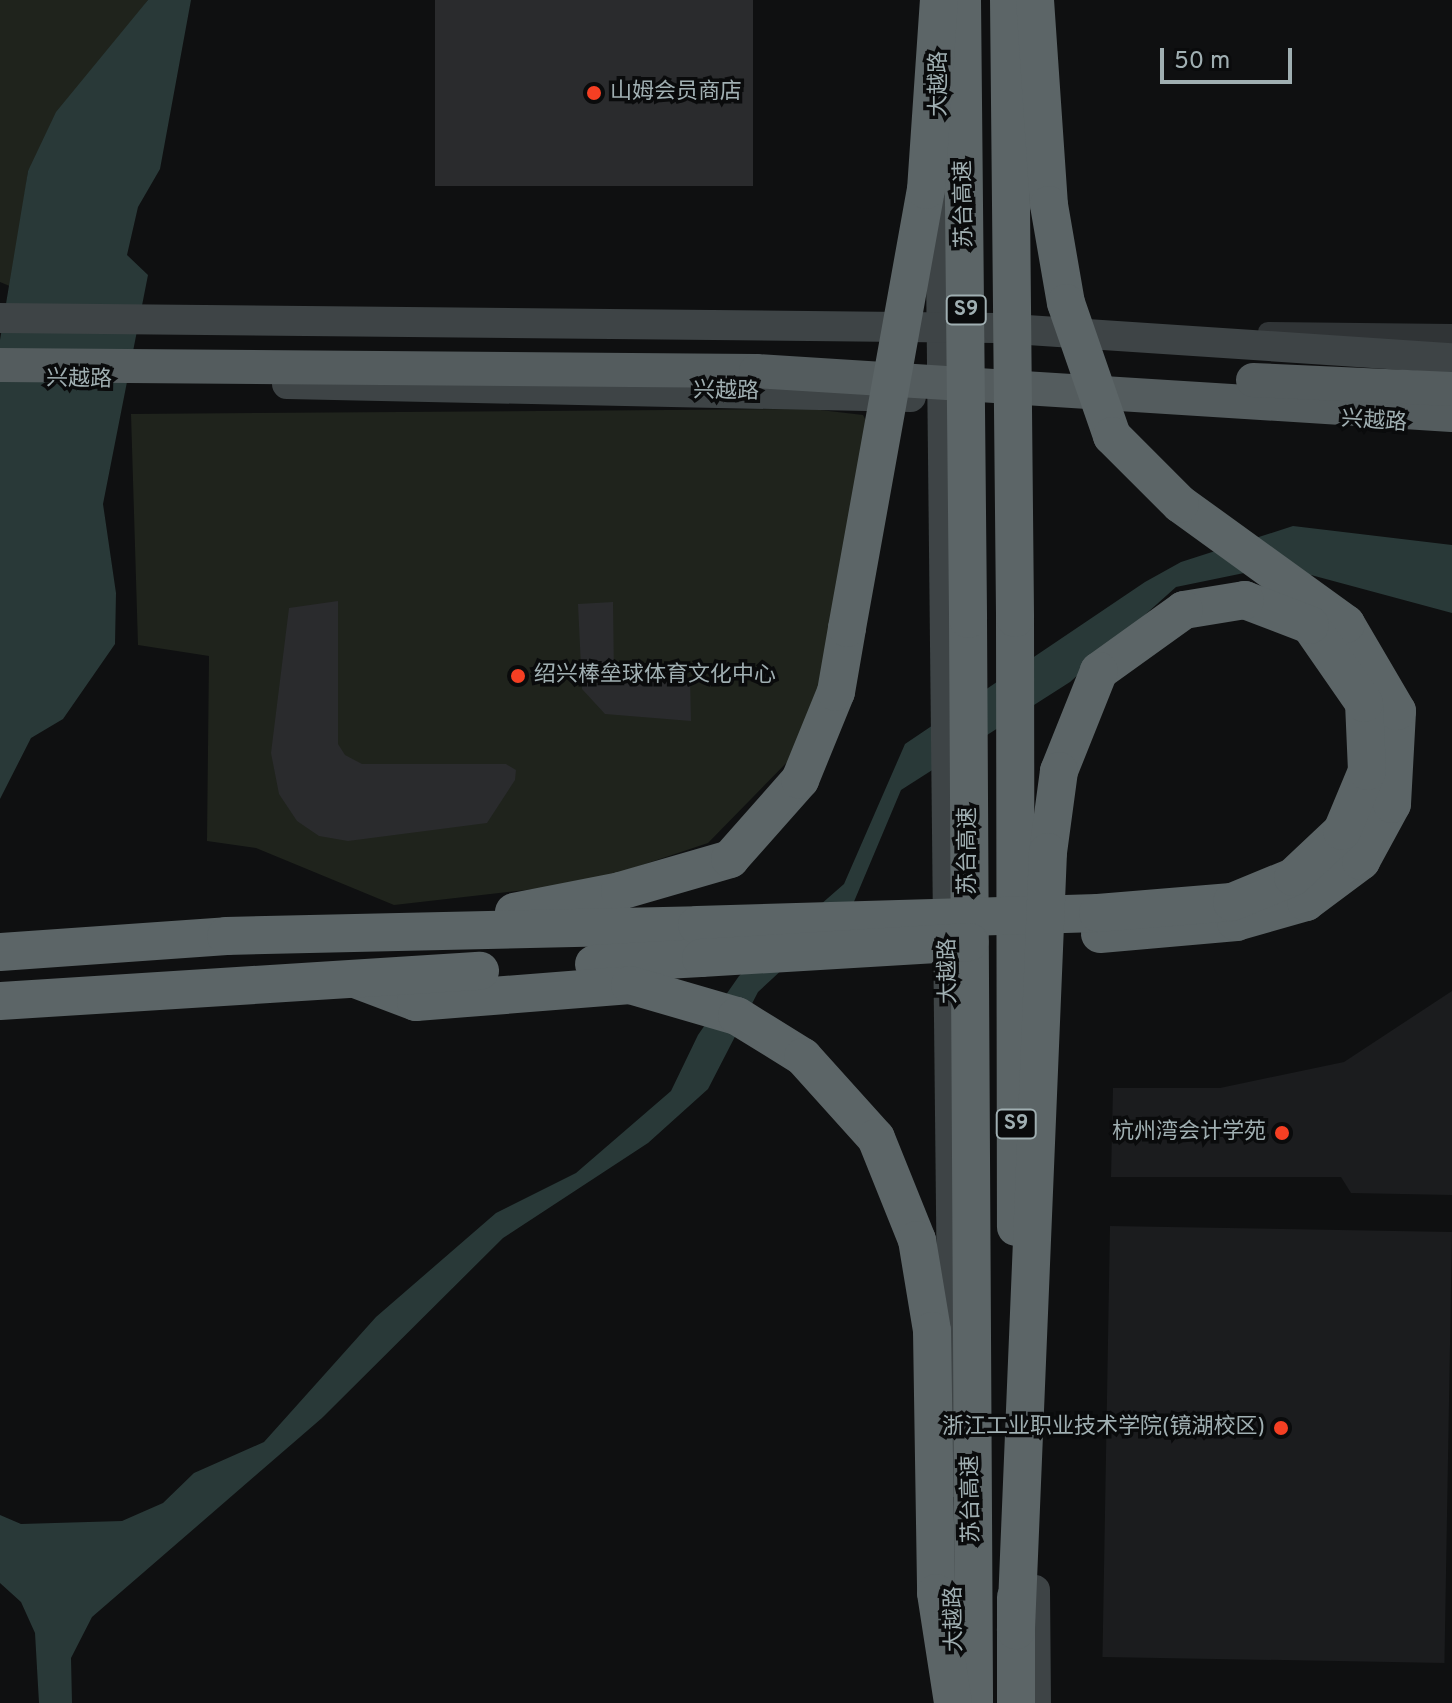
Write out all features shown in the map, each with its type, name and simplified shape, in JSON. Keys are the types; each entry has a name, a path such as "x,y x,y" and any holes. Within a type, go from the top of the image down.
{"highway":[{"path":"397,934 620,891 730,859 800,780 836,692 926,190 939,0"},
{"name":"苏台高速","path":"962,0 974,1703"},
{"name":"苏台高速","path":"1009,0 1016,1703"},
{"path":"0,1001 1236,922 1306,902 1361,861 1392,804 1397,711 1346,624 1180,504 1112,436 1061,275 1049,205 1035,0"},
{"path":"0,344 757,352 1452,389"},
{"path":"0,365 756,371 1452,415"},
{"path":"0,952 226,936 397,934 1021,915 1036,915 1051,915 1082,914 1232,902 1293,877 1342,831 1367,771 1364,703 1310,625 1245,600 1184,610 1099,671 1059,771 1046,883 1046,899 1045,915 1045,931 1016,1630"},
{"path":"355,979 416,1002 630,985 737,1016 803,1057 876,1138 917,1240 932,1331 936,1593 955,1703"}],"main road":[{"name":"大越路","path":"939,0 955,1703"},
{"path":"1023,0 1036,1703"},
{"path":"0,318 942,327 1452,358"},
{"name":"兴越路","path":"0,379 943,397 1452,427"}],"street":[{"path":"1026,330 1452,334"}],"shaded area":[{"path":"0,0 148,0 28,171 12,287 0,282"},
{"path":"148,0 191,0 160,169 138,207 127,255 148,275 103,504 116,593 115,644 63,719 31,738 0,799 0,340 28,171 56,112"},
{"name":"绍兴棒垒球体育文化中心","path":"812,409 863,415 871,431 824,697 797,752 708,843 588,883 394,905 256,848 207,841 209,656 138,645 131,414"},
{"path":"1293,526 1452,545 1452,613 1311,575 1249,572 1176,587 1070,682 901,790 853,904 758,992 708,1089 648,1143 503,1238 322,1418 92,1617 71,1658 72,1703 39,1703 35,1633 21,1602 0,1583 0,1515 21,1524 122,1521 163,1503 194,1473 264,1442 376,1317 496,1213 576,1173 671,1091 698,1035 739,976 844,884 905,744 1145,582 1181,562"},
{"name":"杭州湾会计学苑","path":"1452,991 1452,1195 1351,1193 1341,1177 1111,1177 1113,1088 1220,1088 1344,1062"},
{"name":"浙江工业职业技术学院(镜湖校区)","path":"1110,1226 1452,1232 1444,1663 1102,1657"}],"building":[{"name":"山姆会员商店","path":"435,0 753,0 753,186 435,186"},
{"path":"338,601 338,744 345,755 362,764 506,764 516,770 515,780 487,823 348,841 319,836 297,821 279,794 271,753 289,608"},
{"path":"613,602 614,677 690,678 691,721 605,714 582,689 578,604"}],"place":[{"name":"山姆会员商店","path":"594,93"},
{"name":"绍兴棒垒球体育文化中心","path":"518,676"},
{"name":"杭州湾会计学苑","path":"1282,1133"},
{"name":"浙江工业职业技术学院(镜湖校区)","path":"1281,1428"}]}
